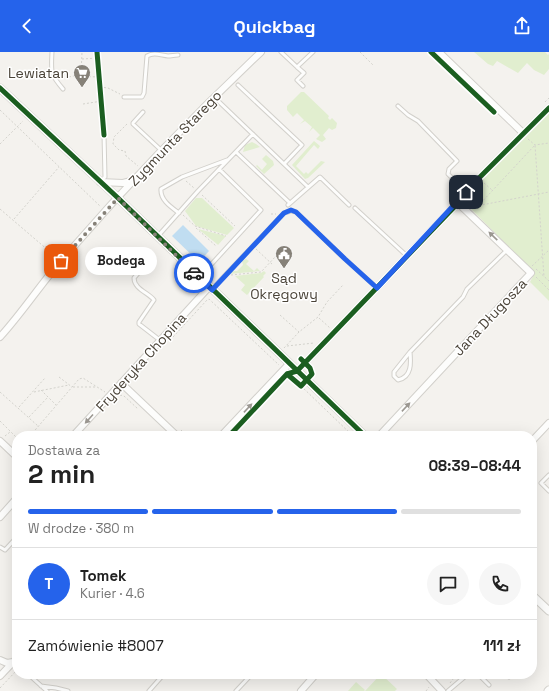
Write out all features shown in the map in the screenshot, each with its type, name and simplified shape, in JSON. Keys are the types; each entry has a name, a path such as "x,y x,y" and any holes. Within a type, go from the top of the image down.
{"street":[{"name":"Zygmunta Starego","path":"0,337 61,261 118,198 214,96 261,52"},
{"path":"439,52 523,133"},
{"path":"0,88 118,198 360,431"},
{"path":"297,371 458,203 479,178 549,108"},
{"path":"100,182 123,183 135,180"},
{"name":"Jana Długosza","path":"384,431 531,270 507,250 458,203"},
{"name":"Fryderyka Chopina","path":"78,431 211,288"},
{"path":"226,431 289,364"},
{"path":"121,383 172,431"},
{"path":"537,436 549,423"},
{"path":"2,439 12,451"},
{"path":"0,517 12,504"},
{"path":"537,600 549,611"},
{"path":"0,660 8,663 12,662"},
{"path":"0,676 12,666"},
{"path":"301,691 312,679"},
{"path":"431,679 442,691"}],"lane":[{"path":"52,52 52,74 54,79 63,89"},
{"path":"281,52 304,73 298,80 303,86"},
{"path":"297,67 313,52"},
{"path":"124,97 142,98 144,93 147,56 149,54 153,53 168,56 178,55"},
{"path":"238,86 302,145 284,164"},
{"path":"214,96 308,187"},
{"path":"398,106 418,121 457,161 449,169 448,174 466,192"},
{"path":"143,112 133,124 162,151"},
{"path":"157,237 198,191 253,134"},
{"path":"100,182 105,177 104,135"},
{"path":"236,152 289,204 318,177 321,178 349,205"},
{"path":"179,212 167,204 161,196 161,189 182,177 228,160"},
{"path":"208,268 261,210 220,169"},
{"path":"355,208 407,256"},
{"path":"211,288 284,213 291,210 296,212 377,288"},
{"path":"410,352 410,370 402,379 398,380 394,376 394,372 410,352 463,297 467,289 507,250"},
{"path":"147,263 134,278 133,282 154,300 139,324 161,341"},
{"path":"549,475 541,484 549,491"},
{"path":"0,547 5,550 12,542"},
{"path":"33,679 47,691"},
{"path":"149,691 160,679"},
{"path":"236,691 247,679"},
{"path":"448,691 462,679"},
{"path":"483,679 490,685"},
{"path":"41,686 68,691"}],"path":[{"path":"81,76 82,52"},
{"path":"360,52 374,66"},
{"path":"82,59 98,58"},
{"path":"82,63 92,76"},
{"path":"69,77 98,77"},
{"path":"100,87 108,88 124,97"},
{"path":"543,105 549,98"},
{"path":"84,104 102,101"},
{"path":"0,110 101,207"},
{"path":"0,144 23,121"},
{"path":"127,124 114,137 113,144 119,150 125,151 126,156 139,167"},
{"path":"523,133 535,145 544,277"},
{"path":"478,206 535,145 549,143"},
{"path":"13,220 59,167"},
{"path":"182,177 235,226"},
{"path":"481,180 493,190"},
{"path":"469,207 549,192"},
{"path":"0,209 61,261"},
{"path":"179,212 216,246"},
{"path":"195,226 226,236"},
{"path":"253,246 273,265"},
{"path":"549,250 531,270 549,290"},
{"path":"230,276 261,272 277,255"},
{"path":"533,266 549,281"},
{"path":"284,348 299,332 318,317 327,302 343,285"},
{"path":"170,341 209,299 278,364 279,367"},
{"path":"280,315 299,332"},
{"path":"318,317 330,328"},
{"path":"286,346 316,343"},
{"path":"234,431 286,374 297,371"},
{"path":"237,431 289,376"},
{"path":"59,377 72,388 96,387"},
{"path":"18,408 45,378"},
{"path":"34,431 72,388 76,381 81,378 105,392"},
{"path":"306,380 301,386 348,431"},
{"path":"33,392 69,385"},
{"path":"41,390 57,405"},
{"path":"0,392 38,427"},
{"path":"29,418 48,397"},
{"path":"0,421 10,431 2,439"},
{"path":"176,426 182,431"},
{"path":"0,684 12,668"},
{"path":"0,688 12,675"},
{"path":"447,686 453,679"}],"green space":[{"path":"474,52 545,52 548,55 549,54 549,69 544,75 534,70 527,63 518,73 497,61 493,66 488,64"},
{"path":"301,92 304,92 329,116 328,118 330,120 332,118 337,123 336,128 332,130 329,128 323,135 326,139 322,142 316,139 320,135 313,128 309,132 312,127 305,121 300,124 304,120 297,113 293,117 287,110 287,106"},
{"path":"549,113 549,301 530,282 535,273 469,207 477,198 474,195 474,188 525,135"},
{"path":"314,141 320,146 318,149 314,145 296,166 304,174 306,172 308,174 321,161 325,162 305,179 292,165"},
{"path":"252,142 260,147 243,152 245,145"},
{"path":"266,155 273,161 274,165 264,174 256,166 257,165 262,170 267,164 262,159"},
{"path":"196,198 202,198 234,228 227,235 196,226 185,211"},
{"path":"198,229 226,236 218,245"},
{"path":"246,259 249,261 246,264 254,271 257,268 260,271 229,274 233,271 237,271 243,265 242,261"},
{"path":"264,271 266,273 263,276 264,277 247,295 241,290 245,285 235,276 261,273"},
{"path":"376,679 386,679 397,689 395,691 365,691"},
{"path":"356,682 365,690 348,691"}],"water":[{"path":"183,225 209,251 199,262 172,236"}],"cycle path":[{"path":"97,52 104,135"},
{"path":"431,52 494,112"},
{"path":"0,88 118,198 360,431"},
{"path":"297,371 458,203 479,178 549,108"},
{"path":"287,374 301,386 312,374 310,368 301,359"},
{"path":"234,431 287,374 297,371"}],"way so far":[{"path":"61,261 118,198 194,273"}],"place":[{"name":"Lewiatan","path":"82,88"},
{"name":"Bodega","path":"61,261"},
{"name":"Sąd Okręgowy","path":"284,269"}],"route":[{"path":"194,273 212,290 284,213 291,210 296,212 377,288 458,203 466,192"}]}
